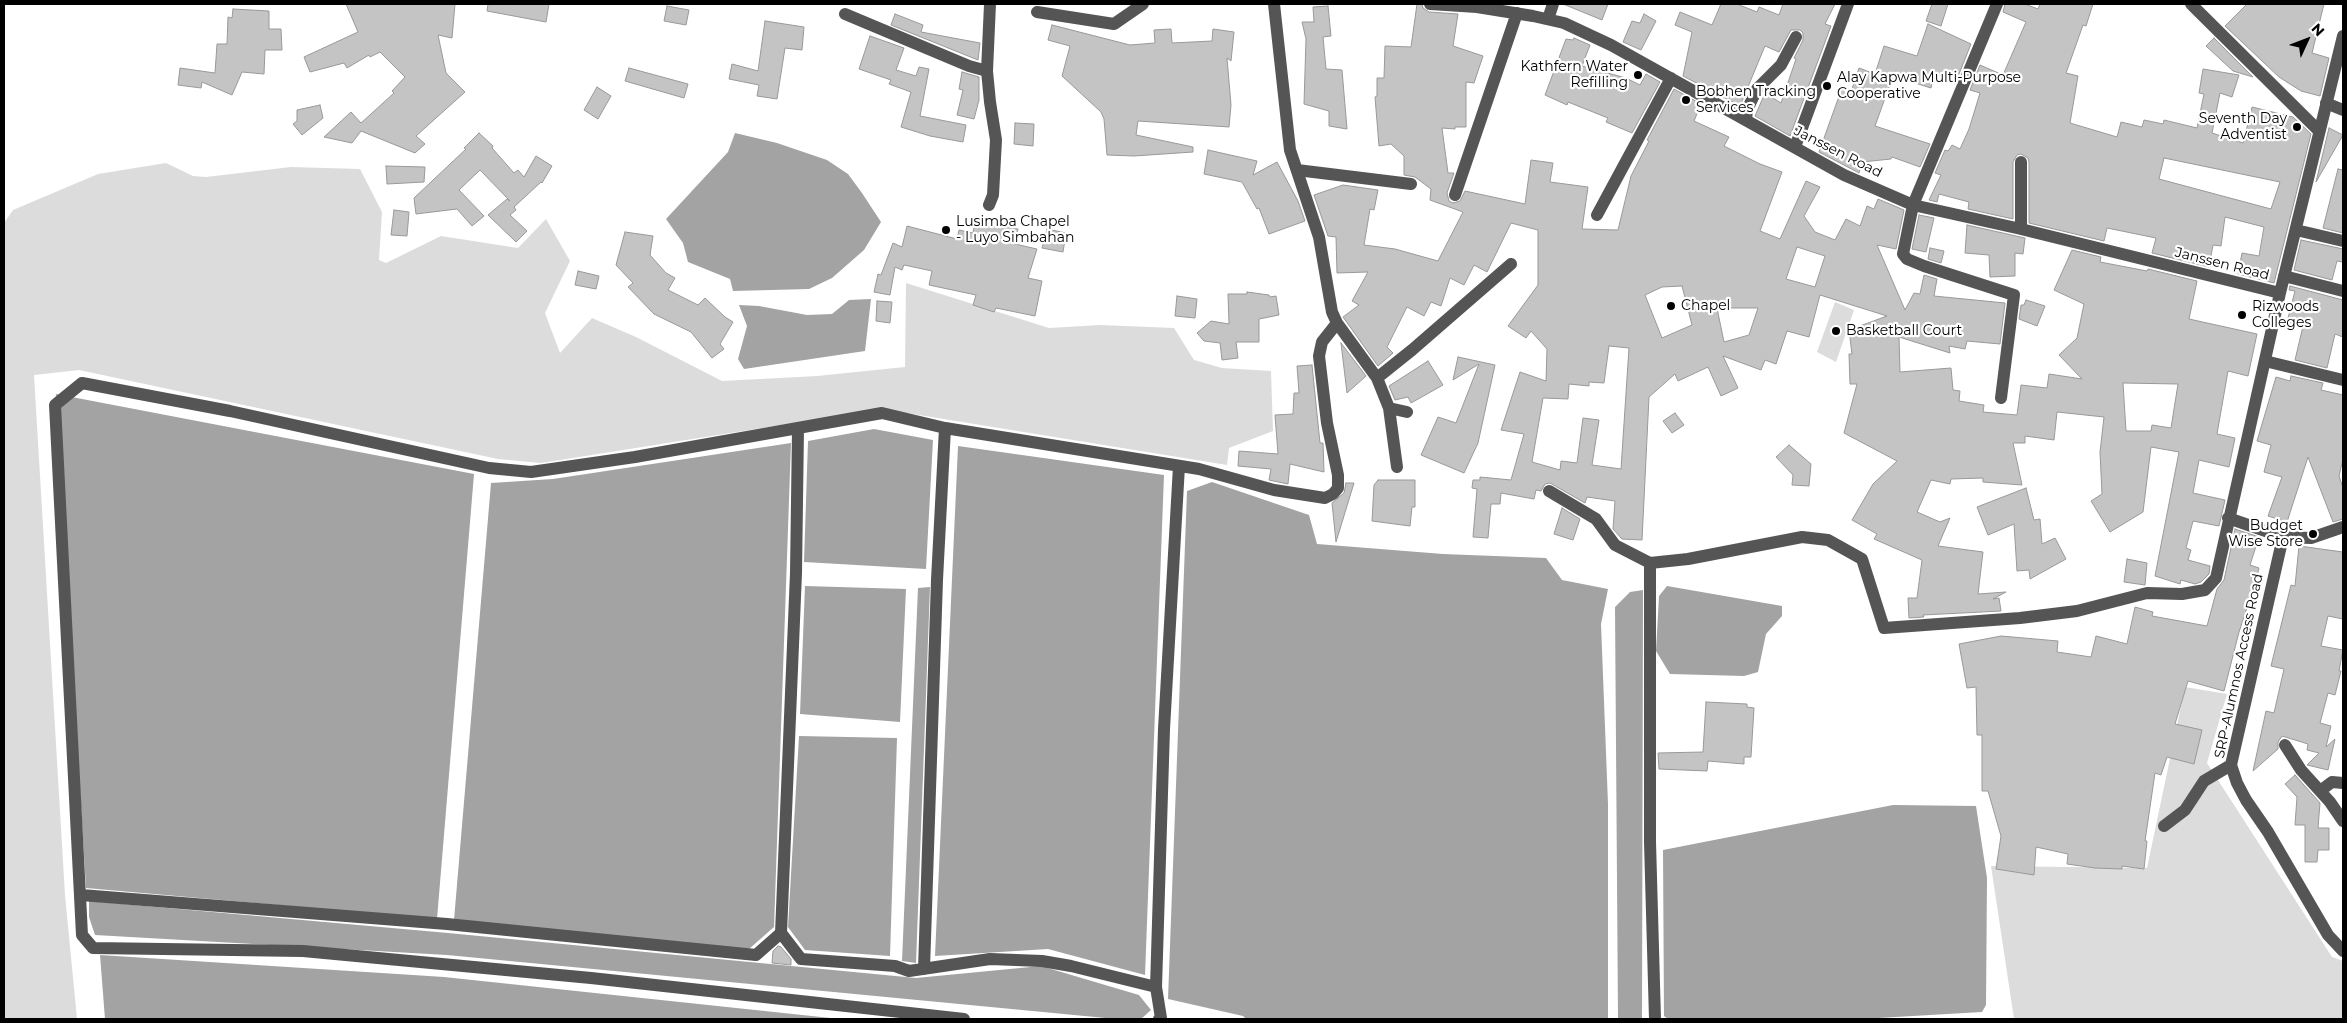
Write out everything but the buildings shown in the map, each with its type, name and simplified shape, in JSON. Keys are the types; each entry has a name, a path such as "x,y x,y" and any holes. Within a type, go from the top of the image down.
{"street":[{"path":"989,205 993,195 996,140 987,71 990,4"},
{"path":"1037,12 1114,24 1143,4"},
{"path":"1274,4 1290,150 1319,237 1332,312 1337,323 1377,378 1389,408 1397,467"},
{"name":"Janssen Road","path":"1430,4 1477,7 1518,13 1564,23 1611,45 1844,175 1913,205 2020,228 2280,294"},
{"path":"1548,19 1553,4"},
{"path":"1795,147 1848,4"},
{"path":"1997,4 1913,205 1902,254 1907,259 2014,295 2001,398"},
{"path":"2191,4 2319,131"},
{"path":"1455,195 1518,13"},
{"path":"846,14 969,66 987,71"},
{"path":"1549,491 1596,520 1616,545 1650,563 1688,559 1802,538 1828,540 1862,559 1884,628 2020,618 2077,611 2147,593 2182,594 2205,590 2216,578 2284,276 2343,36"},
{"path":"1746,120 1747,110 1757,89 1781,65 1796,37"},
{"path":"1597,215 1671,78"},
{"path":"2326,103 2343,110"},
{"path":"2020,228 2022,162"},
{"path":"1297,170 1411,184"},
{"path":"2296,230 2343,241"},
{"path":"1377,378 1511,264"},
{"path":"2284,276 2343,291"},
{"path":"964,1019 591,978 303,952 93,948 82,934 55,405 82,383 230,411 490,468 531,472 882,414 945,428 1199,469 1274,490 1325,498 1333,494 1338,488 1338,475 1327,423 1319,356 1322,342 1337,323"},
{"path":"2265,362 2343,380"},
{"path":"1389,408 1407,412"},
{"path":"924,969 937,580 945,428"},
{"path":"798,429 796,573 782,933 801,958 895,966 909,971 990,960 1042,962 1071,966 1156,987"},
{"path":"1159,1019 1161,1018 1156,987 1164,729 1179,466"},
{"path":"2228,518 2283,537 2311,538 2343,528"},
{"name":"SRP-Alumnos Access Road","path":"2283,537 2231,765 2237,783 2246,800 2268,832 2328,935 2343,951"},
{"path":"1650,563 1650,842 1655,1019"},
{"path":"2285,745 2301,770 2343,821"},
{"path":"2164,826 2185,810 2204,781 2231,765"},
{"path":"2320,791 2332,782 2343,782"},
{"path":"81,895 447,924 756,955 782,933"}],"shaded area":[{"path":"735,133 777,143 827,160 848,174 862,193 881,222 864,250 832,278 809,289 733,291 730,279 688,262 683,243 666,219 728,152"},
{"path":"166,163 193,176 206,177 291,167 360,169 382,212 379,260 386,263 441,236 518,248 546,219 570,261 545,313 560,353 592,318 636,337 722,381 817,376 905,367 906,283 1049,328 1100,325 1174,328 1194,360 1222,368 1271,371 1273,431 1229,448 1227,465 882,409 541,463 498,459 79,370 34,375 65,895 77,1019 4,1019 4,223 13,210 98,174"},
{"path":"871,299 865,351 744,369 738,359 747,326 739,305 759,306 807,315 832,314 849,300"},
{"name":"Basketball Court","path":"1835,302 1854,310 1836,362 1817,352"},
{"path":"56,394 474,474 437,919 86,888"},
{"path":"874,429 933,440 926,569 804,562 808,441"},
{"path":"791,443 774,927 749,949 454,920 491,483 553,479"},
{"path":"958,446 1164,475 1145,975 1048,949 935,956"},
{"path":"1212,482 1309,515 1317,544 1443,554 1546,558 1562,580 1608,589 1601,624 1608,804 1608,1019 1246,1019 1243,1016 1168,999 1187,491"},
{"path":"805,586 906,589 900,722 800,714"},
{"path":"1667,586 1782,606 1782,616 1766,634 1758,672 1744,676 1670,674 1656,651 1659,596"},
{"path":"930,587 916,963 902,961 918,588"},
{"path":"1643,590 1642,1019 1618,1019 1615,607 1630,592"},
{"path":"2185,687 2227,694 2207,763 2332,957 2343,961 2343,1019 2014,1019 1991,866 2147,868"},
{"path":"799,736 897,738 890,956 805,950 788,927"},
{"path":"1893,805 1976,806 1987,878 1986,1005 1982,1012 1861,1019 1668,1019 1664,1016 1663,850"},
{"path":"89,901 916,978 1041,966 1139,995 1151,1010 1141,1019 1116,1019 447,955 95,935 89,917"},
{"path":"100,955 444,977 840,1019 105,1019"}],"place":[{"name":"Kathfern Water Refilling","path":"1638,75"},
{"name":"Alay Kapwa Multi-Purpose Cooperative","path":"1827,86"},
{"name":"Bobhen Tracking Services","path":"1686,100"},
{"name":"Seventh Day Adventist","path":"2297,127"},
{"name":"Lusimba Chapel - Luyo Simbahan","path":"946,230"},
{"name":"Chapel","path":"1671,306"},
{"name":"Rizwoods Colleges","path":"2242,315"},
{"name":"Basketball Court","path":"1836,331"},
{"name":"Budget Wise Store","path":"2313,534"}]}
